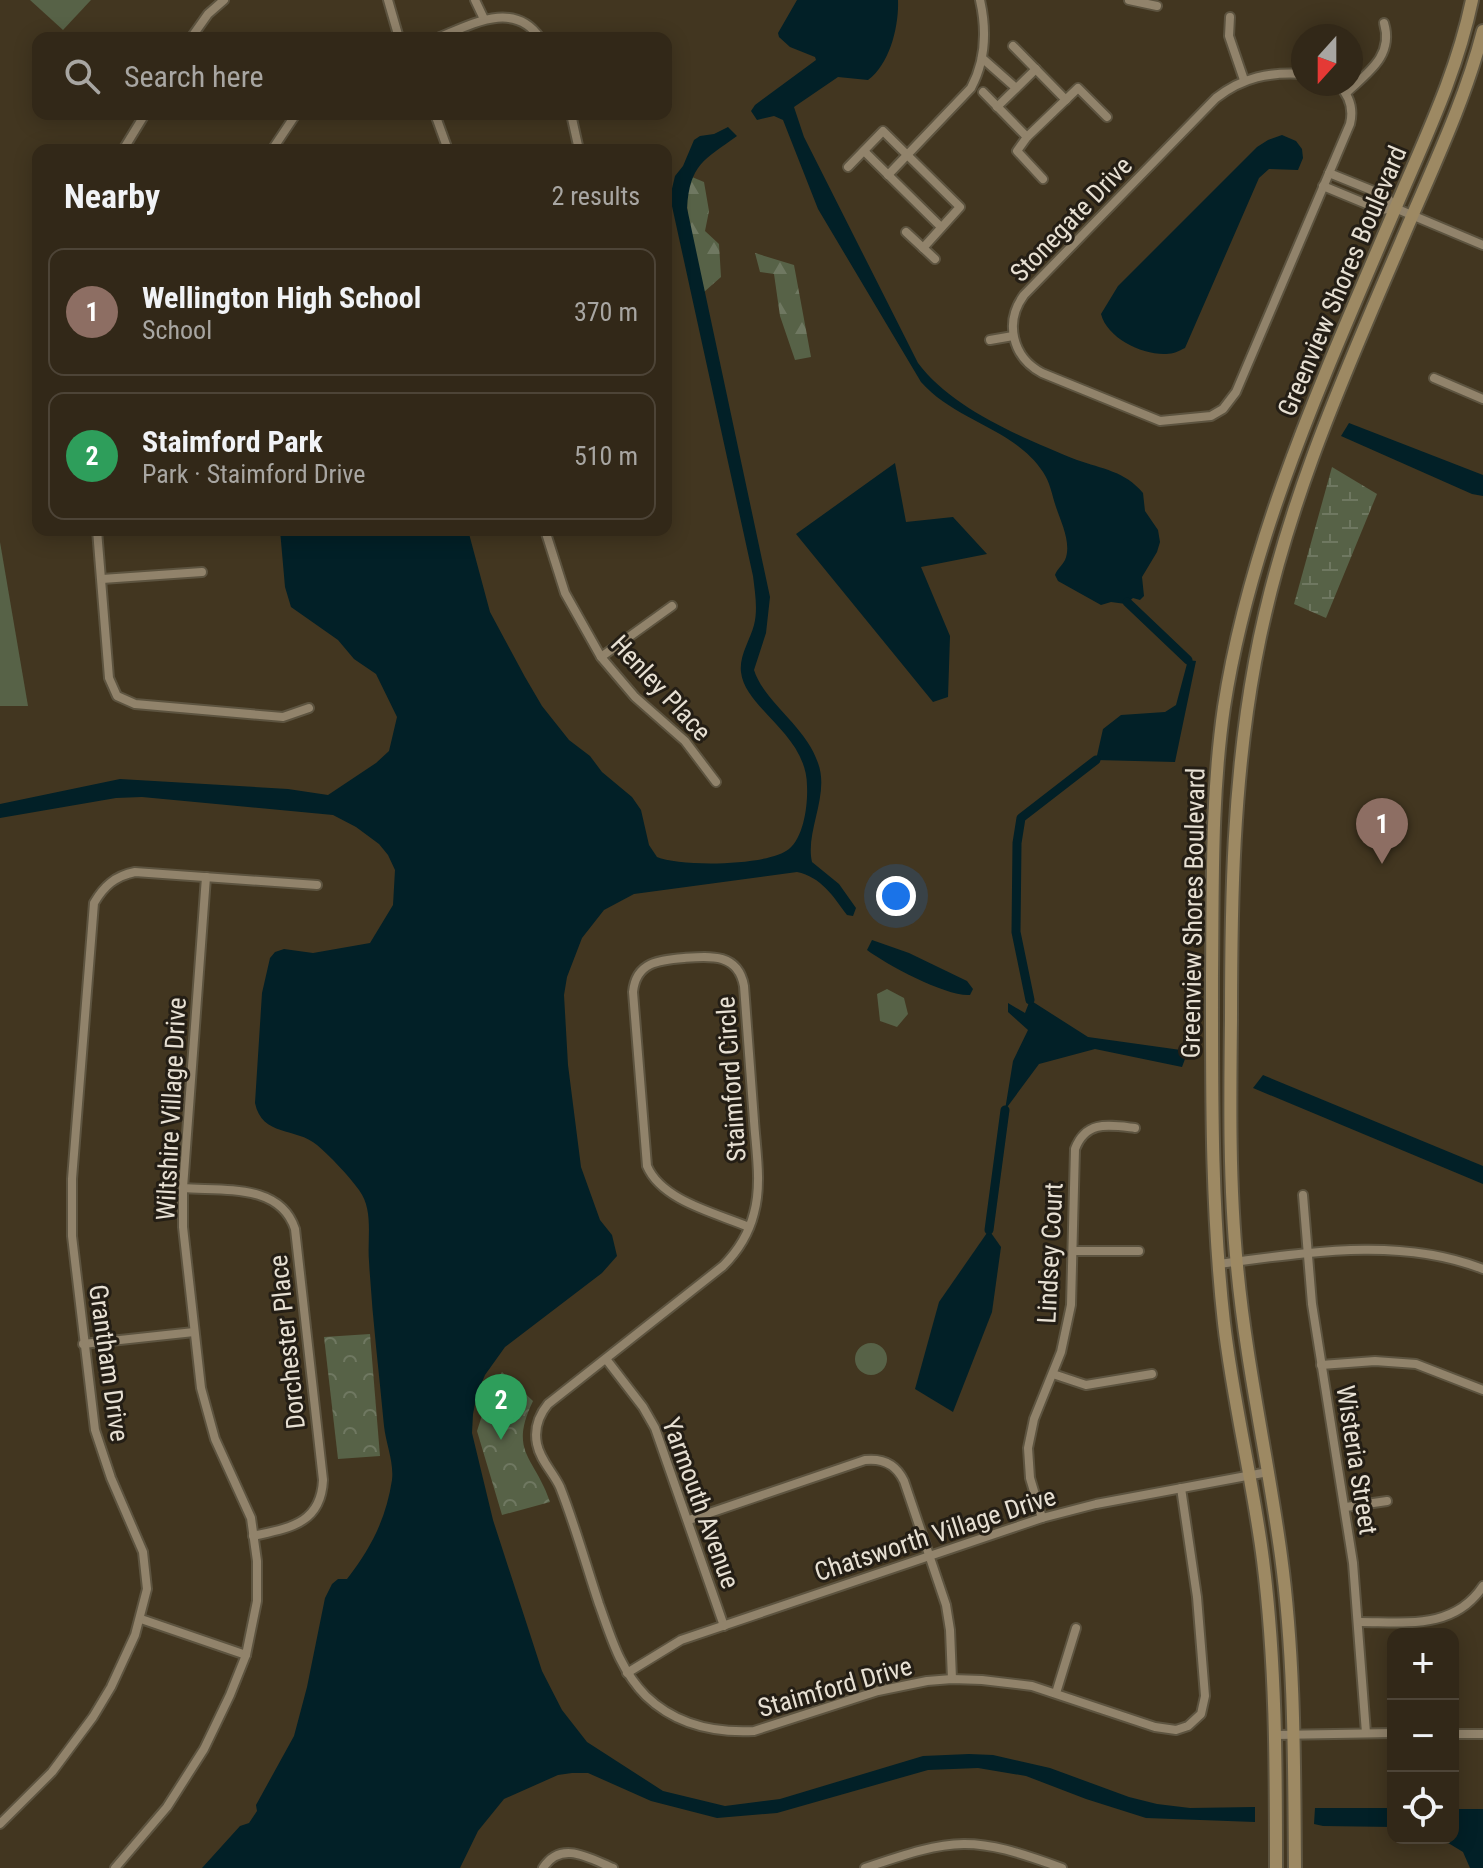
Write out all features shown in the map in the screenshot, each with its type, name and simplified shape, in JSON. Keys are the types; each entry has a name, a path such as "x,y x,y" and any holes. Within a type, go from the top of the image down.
{"street":[{"path":"195,32 208,14 224,0"},
{"path":"388,0 397,32"},
{"path":"475,0 484,19"},
{"path":"888,175 971,88 982,58 985,26 980,0"},
{"path":"1129,0 1157,6"},
{"name":"Greenview Shores Boulevard","path":"1276,1868 1276,1735 1269,1619 1250,1476 1231,1372 1218,1264 1212,1139 1217,759 1233,655 1296,447 1444,98 1472,0"},
{"path":"453,32 497,16 519,19 535,32"},
{"path":"1230,17 1229,36 1244,80"},
{"path":"1363,76 1383,55 1387,36 1384,23"},
{"name":"Greenview Shores Boulevard","path":"1295,1868 1294,1735 1288,1616 1268,1472 1249,1369 1236,1261 1230,1137 1231,939 1233,847 1240,760 1256,656 1269,599 1314,448 1461,99 1483,31"},
{"path":"1013,46 1066,100"},
{"path":"982,58 1016,88"},
{"path":"997,107 1036,69"},
{"name":"Stonegate Drive","path":"1013,336 1015,311 1024,295 1216,98 1244,80 1272,73 1291,74"},
{"path":"1043,179 1017,151 1027,137 1078,88 1107,117"},
{"path":"983,92 1027,137"},
{"path":"990,340 1013,336 1018,351 1036,369 1153,420 1204,418 1217,413 1236,392 1350,124 1352,111 1347,96"},
{"path":"127,144 141,120"},
{"path":"276,144 292,120"},
{"path":"437,120 446,144"},
{"path":"572,120 578,144"},
{"path":"848,167 883,131 960,207 923,248"},
{"path":"864,151 941,227"},
{"path":"1329,173 1386,196 1395,208 1412,216 1483,245"},
{"path":"1323,186 1381,210 1395,208"},
{"path":"906,232 935,259"},
{"path":"1434,378 1483,399"},
{"path":"98,536 109,678 113,691 123,700 135,704 283,717 309,708"},
{"name":"Henley Place","path":"547,536 565,593 601,657 635,697 685,741 716,782"},
{"path":"102,579 202,572"},
{"path":"601,657 672,606"},
{"name":"Grantham Drive","path":"0,1824 52,1772 93,1717 123,1663 141,1619 147,1589 144,1559 102,1454 90,1405 71,1208 94,903 113,880 130,873 206,877"},
{"path":"206,877 317,885"},
{"name":"Wiltshire Village Drive","path":"115,1868 186,1778 218,1721 246,1655 257,1601 257,1561 248,1507 210,1425 201,1388 183,1227 183,1188 206,877"},
{"path":"1213,938 1231,939"},
{"name":"Staimford Circle","path":"718,957 734,965 743,980 758,1182 749,1227 671,1195 647,1166 633,992 641,970 657,961 718,957"},
{"name":"Lindsey Court","path":"1042,1518 1030,1478 1028,1448 1034,1419 1053,1374 1071,1306 1077,1143 1089,1130 1100,1125 1135,1128"},
{"name":"Dorchester Place","path":"183,1188 262,1195 283,1208 295,1229 322,1492 315,1509 302,1522 253,1536"},
{"name":"Wisteria Street","path":"1303,1195 1321,1365 1346,1507 1360,1622 1366,1733"},
{"name":"Staimford Drive","path":"749,1227 739,1248 718,1271 548,1404 540,1416 536,1436 542,1456 559,1486 613,1645 627,1673 647,1696 671,1714 705,1728 735,1732 779,1725 902,1685 952,1679 1007,1682 1056,1693 1170,1730 1188,1726 1201,1714 1205,1696 1203,1654 1181,1488"},
{"path":"1218,1264 1365,1250 1436,1255 1483,1269"},
{"path":"1074,1251 1139,1251"},
{"path":"83,1344 194,1332"},
{"name":"Yarmouth Avenue","path":"606,1359 655,1428 724,1626"},
{"path":"1321,1365 1375,1361 1416,1364 1483,1390"},
{"path":"1053,1374 1086,1385 1152,1374"},
{"path":"689,1520 865,1460 877,1459 893,1466 901,1475 948,1618 952,1679"},
{"name":"Chatsworth Village Drive","path":"627,1673 670,1645 1042,1518 1096,1504 1268,1472"},
{"path":"1346,1507 1387,1501"},
{"path":"1360,1622 1437,1620 1459,1611 1483,1586"},
{"path":"141,1619 246,1655"},
{"path":"1056,1693 1076,1628"},
{"path":"1276,1735 1387,1733"},
{"path":"1459,1734 1483,1734"},
{"path":"865,1868 938,1845 964,1842 996,1845 1062,1868"},
{"path":"543,1868 554,1856 570,1852 613,1868"}],"green space":[{"path":"30,0 91,0 63,30"},
{"path":"692,177 704,182 709,211 705,231 719,244 721,277 704,292 688,217 688,188"},
{"path":"755,253 794,265 811,357 795,360 780,316 774,274 760,272"},
{"path":"1332,467 1377,494 1326,618 1294,604"},
{"path":"0,542 28,706 0,706"},
{"path":"887,989 904,998 908,1014 897,1027 880,1021 877,994"},
{"path":"370,1334 380,1456 338,1459 324,1337"},
{"path":"871,1343 882,1348 887,1359 882,1370 871,1375 860,1370 855,1359 860,1348"},
{"path":"502,1372 533,1401 526,1418 523,1444 550,1502 502,1515 477,1431 490,1390"}],"water":[{"path":"797,0 898,0 892,44 876,73 868,80 838,77 794,107 804,137 918,363 932,380 991,421 1057,452 1121,475 1143,493 1145,511 1158,530 1160,542 1142,577 1144,596 1140,600 1133,598 1126,604 1111,602 1101,605 1058,581 1055,575 1065,560 1067,540 1043,472 1016,445 950,406 921,382 818,209 783,120 774,116 757,120 751,111 816,60 790,47 779,37 778,33"},
{"path":"728,127 737,136 695,172 687,208 770,597 766,633 754,670 767,693 804,737 818,763 821,788 812,838 812,862 839,884 856,908 853,916 847,915 820,883 797,872 634,894 604,910 582,938 567,977 564,995 568,1065 581,1167 600,1220 612,1235 617,1256 602,1273 505,1347 485,1375 477,1394 472,1433 493,1520 542,1671 562,1710 587,1742 663,1791 725,1806 780,1799 923,1756 993,1755 1050,1768 1157,1804 1190,1808 1255,1807 1255,1822 1146,1818 1026,1776 978,1768 928,1770 777,1813 717,1818 651,1801 588,1773 572,1773 558,1775 504,1799 478,1831 460,1868 202,1868 240,1826 249,1823 294,1736 325,1598 332,1584 338,1579 347,1579 363,1556 381,1520 392,1480 374,1323 367,1206 355,1184 322,1150 309,1139 272,1126 259,1114 255,1103 262,993 270,958 284,949 313,953 370,943 393,905 395,870 379,844 333,815 142,797 116,798 0,818 0,804 120,779 288,789 328,795 389,751 397,717 376,674 354,659 338,640 291,607 285,587 281,536 470,536 490,612 525,677 542,706 569,740 632,797 641,810 649,845 657,857 685,862 745,862 779,855 789,849 798,837 806,811 804,768 787,737 753,698 741,672 743,654 755,619 753,576 672,206 675,176 683,166 694,140"},
{"path":"1282,135 1296,141 1302,149 1303,158 1298,170 1269,169 1259,178 1185,348 1171,353 1147,352 1110,331 1101,314 1118,286 1257,147"},
{"path":"1349,423 1483,475 1483,496 1472,494 1341,436"},
{"path":"895,463 906,522 953,517 987,554 921,567 950,636 948,697 933,702 796,534"},
{"path":"1188,660 1196,661 1175,762 1096,760 1103,729 1121,715 1165,712 1176,705"},
{"path":"872,940 909,953 967,981 973,989 970,995 933,986 888,964 867,950"},
{"path":"1030,1000 1088,1037 1188,1051 1182,1067 1095,1049 1039,1064 1005,1110 1013,1061 1028,1030 1008,1012 1008,1003 1025,1013"},
{"path":"1263,1075 1483,1166 1483,1184 1253,1088"},
{"path":"989,1230 1001,1247 992,1312 953,1412 915,1389 939,1302"},
{"path":"1315,1808 1387,1808 1387,1827 1314,1824"},
{"path":"1459,1809 1483,1809 1483,1868 1470,1868 1463,1852 1450,1844 1459,1844"}],"waterway":[{"path":"1127,602 1188,660"},
{"path":"1030,1000 1016,932 1017,843 1021,818 1096,760"},
{"path":"989,1230 1005,1110"}],"place":[{"name":"Wellington High School","path":"1382,864"},
{"name":"Staimford Park","path":"501,1440"}]}
